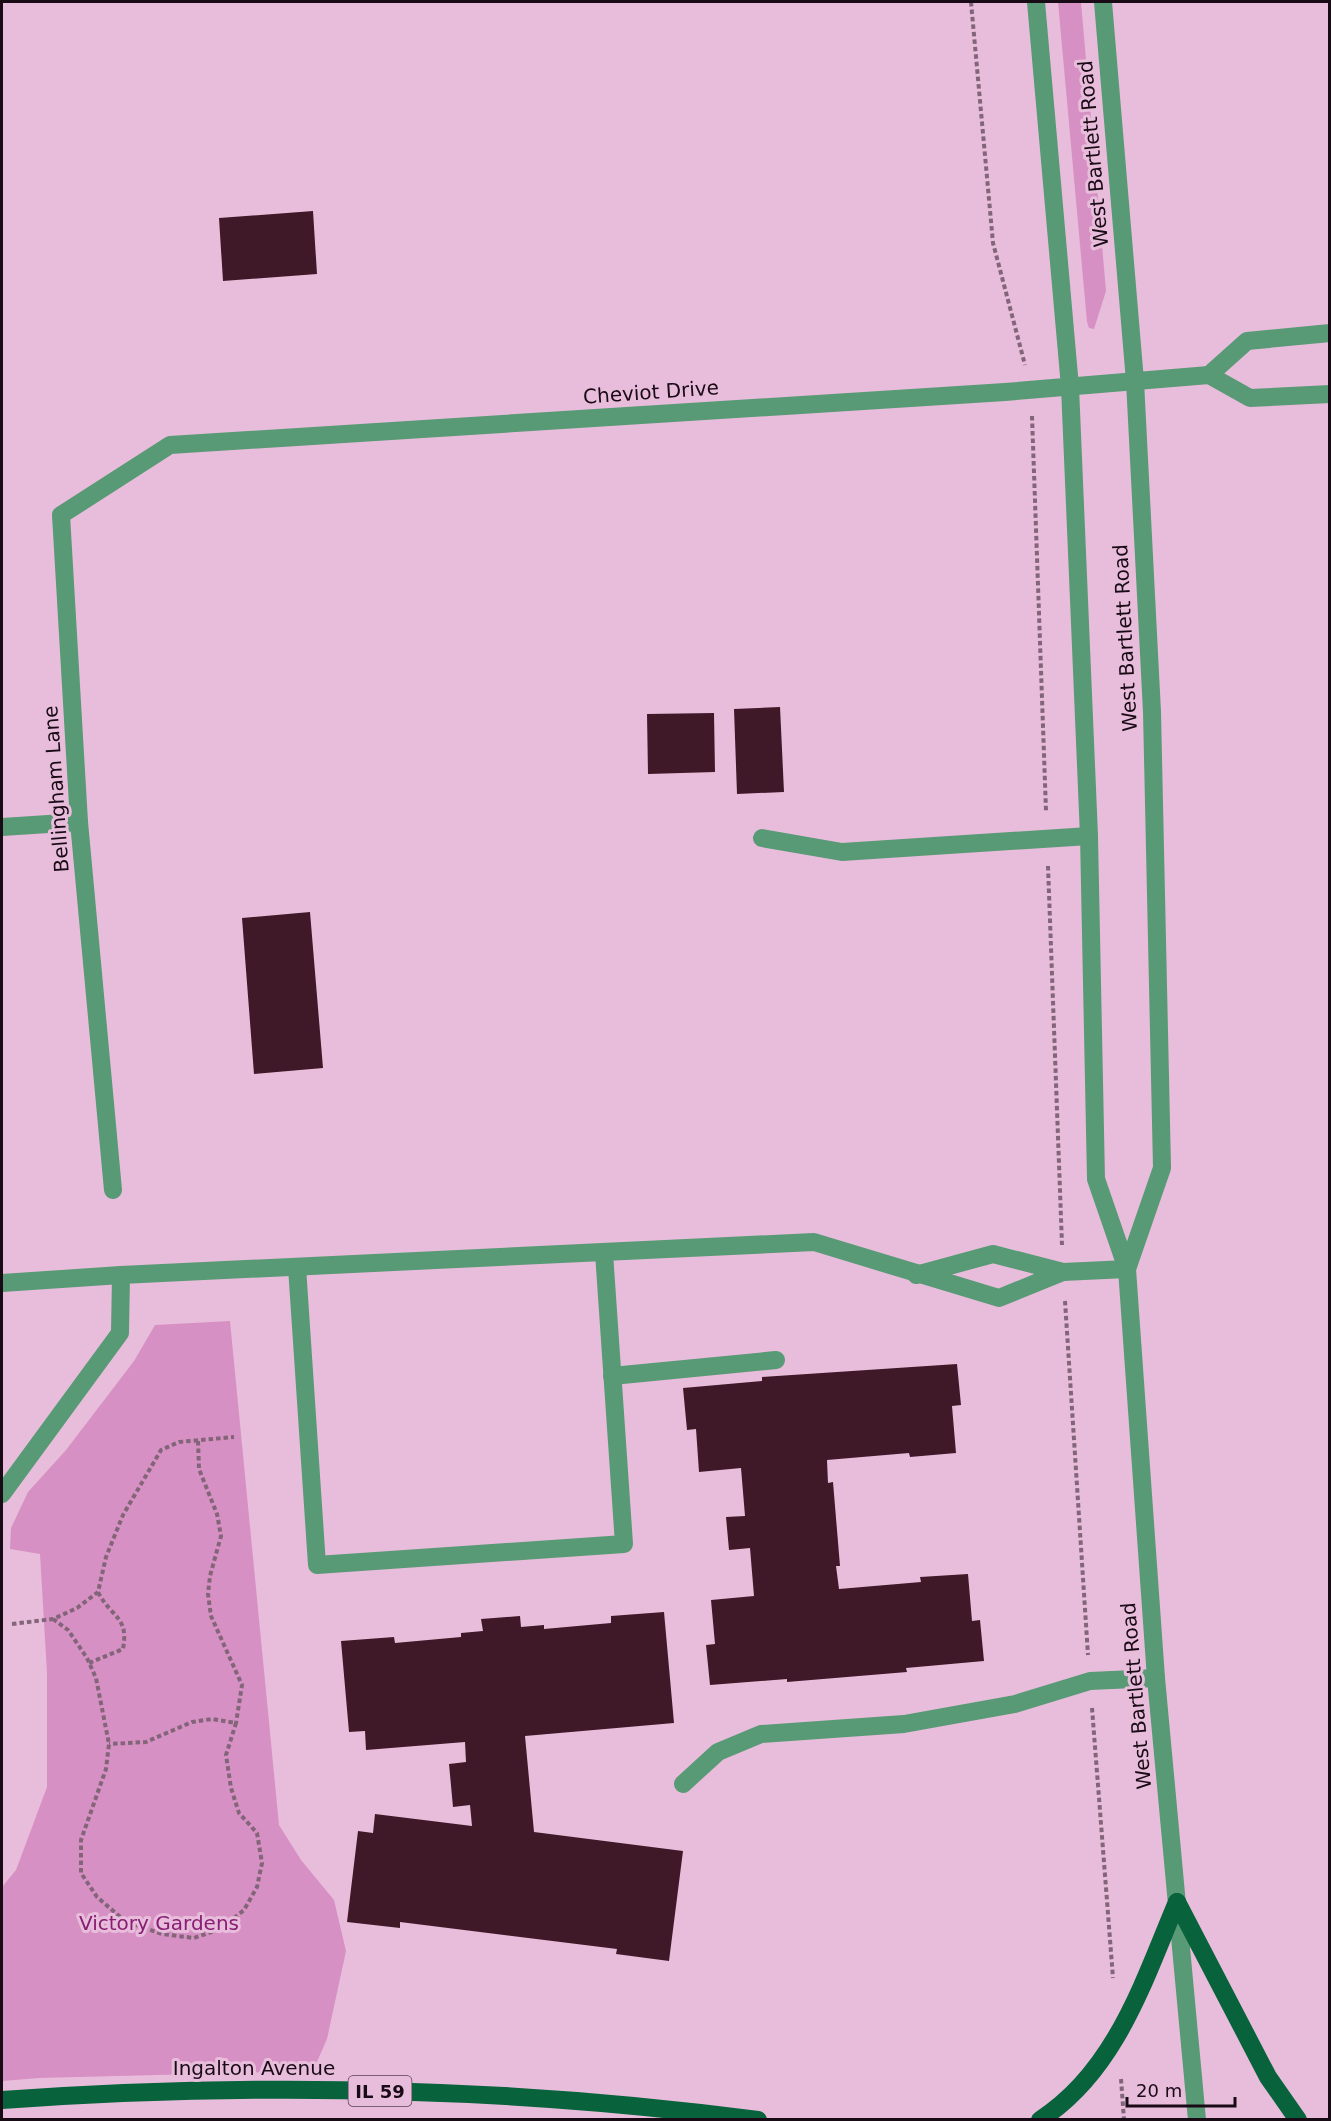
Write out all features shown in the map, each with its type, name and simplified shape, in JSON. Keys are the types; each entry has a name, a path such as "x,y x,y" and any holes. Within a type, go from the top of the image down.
{"main road":[{"path":"1040,2120 1091,2075 1118,2037 1177,1902"},
{"path":"1177,1902 1262,2067 1298,2120"},
{"name":"Ingalton Avenue","path":"2,2100 205,2090 365,2090 507,2095 692,2111 758,2120"}],"street":[{"name":"West Bartlett Road","path":"1036,2 1070,387 1089,836 1096,1179 1127,1269 1156,1678 1197,2120"},
{"name":"West Bartlett Road","path":"1103,2 1135,381 1152,712 1162,1168 1127,1269"},
{"path":"1329,333 1247,341 1209,375 1250,398 1329,394"},
{"name":"Cheviot Drive","path":"170,445 1070,387 1209,375"},
{"name":"Bellingham Lane","path":"113,1190 79,822 61,515 170,445"},
{"path":"2,827 79,822"},
{"path":"762,838 842,852 1089,836"},
{"path":"2,1283 121,1275 814,1242 916,1275 999,1298 1063,1272"},
{"path":"297,1267 317,1565 624,1544 604,1253"},
{"path":"916,1275 993,1254 1063,1272 1127,1269"},
{"path":"2,1494 120,1333 121,1275"},
{"path":"612,1376 776,1360"},
{"path":"683,1784 718,1752 761,1734 904,1724 1015,1704 1090,1681 1156,1678"}],"path":[{"path":"89,1663 123,1649 126,1633 122,1622 106,1608 98,1592 106,1557 123,1515 161,1450 179,1442 234,1437"},
{"path":"53,1619 68,1630 96,1678 109,1744 106,1769 81,1840 81,1873 97,1897 125,1921 162,1934 194,1938 220,1929 244,1910 257,1887 262,1863 257,1833 239,1813 231,1788 226,1755 236,1723 242,1685 211,1616 208,1594 210,1576 221,1536 217,1514 199,1469 198,1441"},
{"path":"12,1624 53,1619 77,1608 98,1592"},
{"path":"1090,1681 1114,1989"},
{"path":"109,1744 146,1742 192,1722 212,1719 236,1723"},
{"path":"1118,2037 1124,2120"}],"green space":[{"path":"1058,2 1081,2 1106,291 1094,329 1089,328 1087,322"},
{"name":"Victory Gardens","path":"230,1321 279,1825 301,1860 334,1900 346,1951 327,2039 313,2071 39,2078 2,2081 2,1887 16,1870 47,1787 47,1673 40,1554 10,1549 11,1528 28,1492 66,1450 134,1361 155,1325"}],"building":[{"path":"313,211 317,274 223,281 219,218"},
{"path":"780,707 784,792 737,794 734,709"},
{"path":"714,713 715,772 648,774 647,714"},
{"path":"310,912 323,1068 254,1074 242,918"},
{"path":"957,1364 961,1405 952,1406 956,1453 910,1457 909,1453 827,1460 828,1483 833,1482 840,1566 836,1566 839,1589 921,1582 920,1577 968,1574 972,1621 980,1620 984,1661 906,1668 907,1672 787,1682 787,1679 710,1685 706,1645 715,1644 711,1600 754,1596 750,1548 729,1550 726,1517 745,1516 741,1468 699,1472 696,1429 687,1430 683,1388 762,1381 762,1377"},
{"path":"664,1612 674,1723 525,1736 534,1832 683,1851 669,1961 616,1954 617,1949 400,1922 400,1928 347,1922 358,1831 373,1833 375,1814 472,1826 470,1805 453,1807 449,1764 466,1762 465,1742 366,1750 365,1731 349,1732 341,1641 394,1637 395,1643 461,1637 461,1633 483,1631 481,1619 520,1616 521,1627 544,1625 544,1629 611,1623 611,1616"}]}
